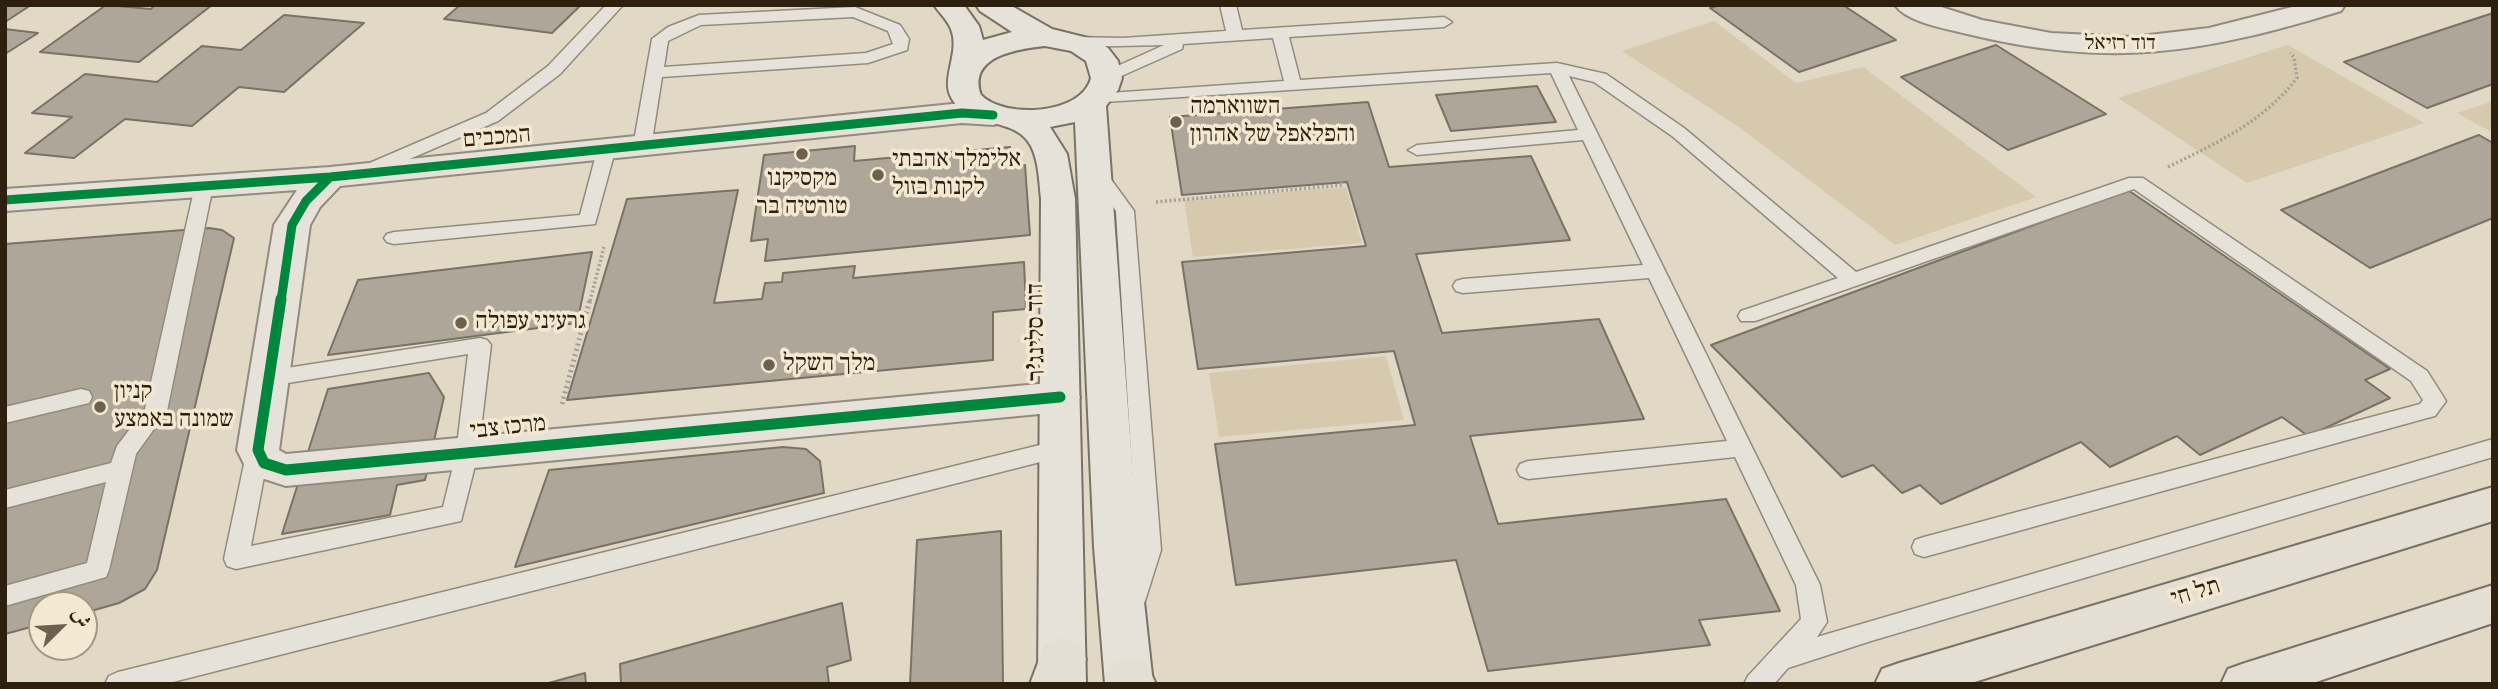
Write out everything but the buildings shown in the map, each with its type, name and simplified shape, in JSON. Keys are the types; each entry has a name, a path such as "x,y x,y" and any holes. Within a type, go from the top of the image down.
{"highway":[{"name":"תל חי","path":"1899,684 2493,504"},
{"path":"2245,684 2493,604"}],"street":[{"path":"948,5 968,29 970,43 964,73"},
{"path":"990,5 1025,28 1085,45 1104,60 1098,93 1096,171 1116,547 1130,682"},
{"name":"דוד רזיאל","path":"1909,5 1983,29 2046,42 2119,48 2172,45 2260,26 2331,5"},
{"name":"המכבים","path":"872,122 904,111 964,73 978,56 1002,44 1059,39"},
{"name":"דוד סלינג'ר","path":"964,73 962,92 973,105 1038,130 1050,146 1054,168 1058,200 1060,676"},
{"name":"המכבים","path":"5,200 347,175 962,113 1007,118 1052,118 1074,111 1098,93"},
{"path":"258,450 292,225 306,201 347,175"},
{"name":"מרכז צבי","path":"258,450 264,463 286,470 1060,397"}],"lane":[{"path":"347,175 492,117 554,69 615,5"},
{"path":"1228,5 1235,35"},
{"path":"642,147 654,73 660,39 674,30 699,20 855,12 894,28 901,39 901,47 868,58 654,73"},
{"path":"1059,39 1123,43 1444,22"},
{"path":"1280,32 1293,85"},
{"path":"1098,93 1155,53 1197,38"},
{"path":"1098,93 1293,85 1557,68 1600,78 1622,90 1678,132 1853,280"},
{"path":"1557,68 1808,585 1814,622 1757,684"},
{"path":"1417,150 1589,134"},
{"path":"394,238 588,220 606,151"},
{"path":"1096,171 1125,211 1149,550 1124,630"},
{"path":"1748,316 2136,182 2419,376 2435,401 2427,410 1924,547"},
{"path":"5,596 97,570 125,452 156,411 204,186"},
{"path":"1463,286 1656,271"},
{"path":"258,450 236,559 453,514 467,454 480,345 269,378"},
{"path":"5,415 81,397"},
{"path":"1528,470 1741,448"},
{"path":"1779,660 1871,630 2493,448"},
{"path":"118,684 1060,449"},
{"path":"5,499 122,469"}],"path":[{"path":"2136,182 2257,122 2282,100 2297,78 2294,57 2260,26"},
{"path":"1121,205 1342,185 1341,183"},
{"path":"551,446 606,239"}],"shaded area":[{"path":"1714,21 1796,83 1863,67 2036,197 1895,245 1739,127 1622,51"},
{"path":"2288,45 2424,123 2247,183 2118,98"},
{"path":"2493,101 2493,133 2457,113"},
{"path":"1346,187 1362,243 1193,257 1184,200"},
{"path":"1386,356 1404,420 1219,437 1209,373"}],"cycle path":[{"path":"5,200 330,177 962,113 993,115"},
{"path":"330,177 306,201 292,225 258,450 264,463 286,470 1060,397"}],"place":[{"name":"השווארמה והפלאפל של אהרון","path":"1176,122"},
{"name":"מקסיקנו טורטיה בר","path":"802,154"},
{"name":"אלימלך אהבתי לקנות בזול","path":"878,175"},
{"name":"גרעיני עפולה","path":"461,323"},
{"name":"מלך השקל","path":"769,365"},
{"name":"קניון שמונה באמצע","path":"100,407"}]}
